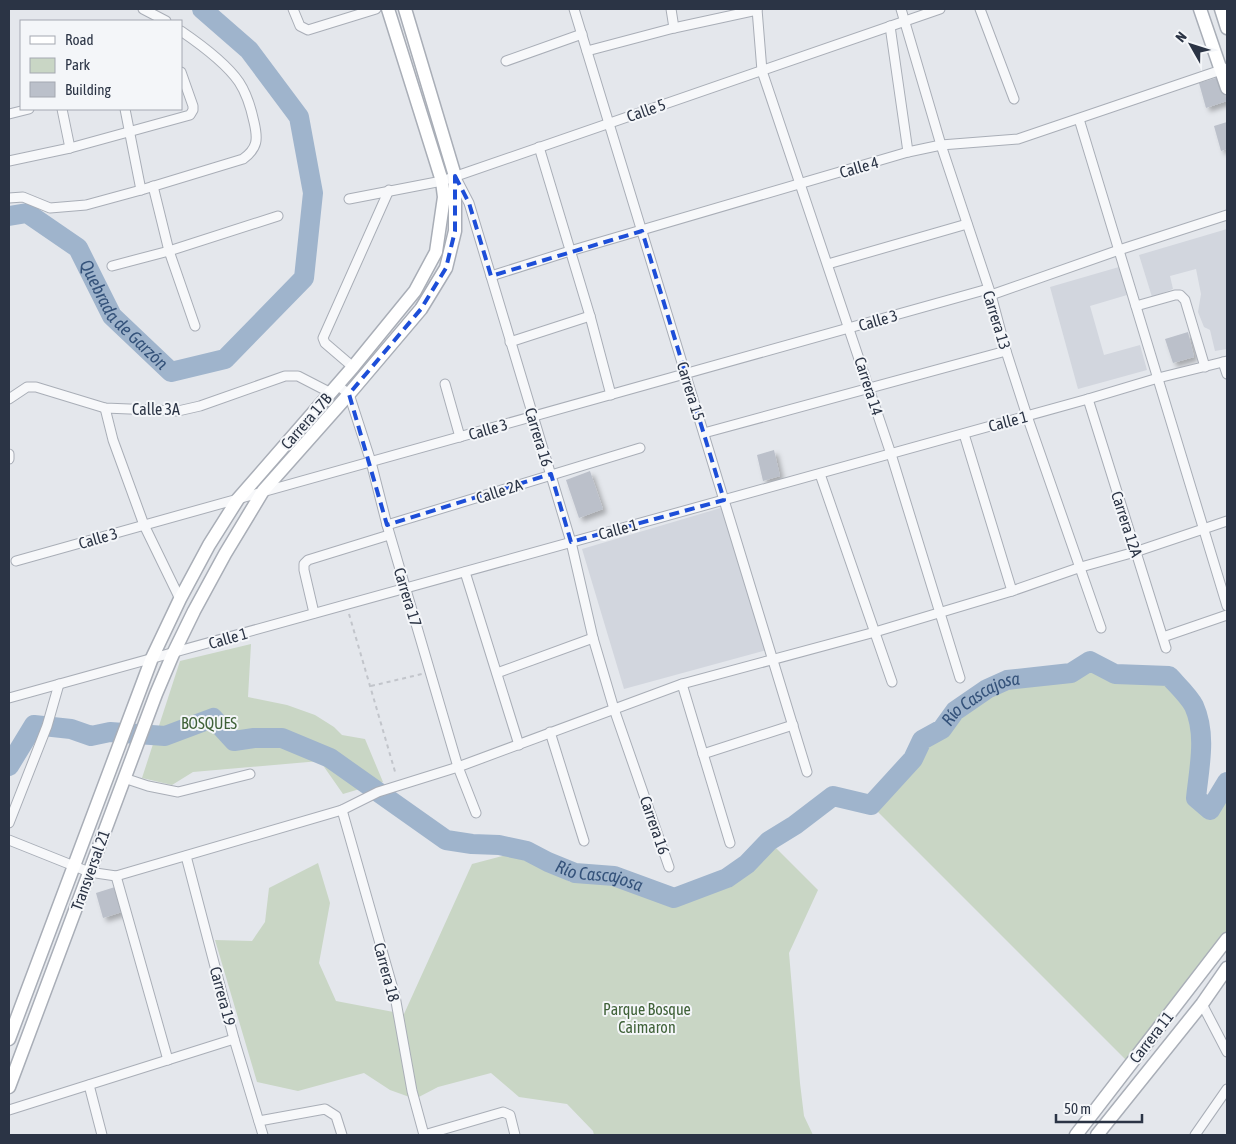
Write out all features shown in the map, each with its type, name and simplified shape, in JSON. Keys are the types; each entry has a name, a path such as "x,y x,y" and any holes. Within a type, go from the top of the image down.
{"street":[{"path":"141,9 150,20"},
{"path":"141,9 164,20"},
{"path":"293,9 300,26 308,30 376,9"},
{"path":"388,9 442,181"},
{"name":"Carrera 16","path":"405,9 455,176 469,202 570,542 593,638 614,709 670,867"},
{"name":"Carrera 15","path":"574,9 807,772"},
{"path":"671,9 674,28"},
{"path":"587,51 757,9"},
{"name":"Carrera 14","path":"757,9 762,71 892,454 960,678"},
{"name":"Carrera 13","path":"901,9 941,145 1027,416 1081,566 1101,628"},
{"name":"Calle 5","path":"349,199 442,181 940,9"},
{"path":"980,9 1014,99"},
{"path":"1200,9 1224,69 1227,88"},
{"path":"1221,9 1227,28"},
{"path":"890,26 908,152"},
{"path":"9,198 23,197 50,208 86,205 243,159 250,154 256,144 256,130 247,96 231,72 197,42 182,32"},
{"path":"506,62 582,34"},
{"name":"Calle 4","path":"491,276 908,152 941,145 1018,139 1224,69"},
{"path":"9,161 70,148 190,115 193,106 182,74"},
{"path":"9,114 25,110"},
{"path":"62,110 70,148"},
{"path":"125,110 141,190"},
{"path":"1079,119 1227,606"},
{"path":"539,147 590,316 611,395"},
{"name":"Carrera 17B","path":"173,654 225,554 263,491 421,309 446,268 455,231 455,176"},
{"name":"Carrera 17B","path":"112,766 152,658 180,599 209,545 238,499 354,367 414,291 436,252 444,197 442,181"},
{"path":"153,186 169,251 195,326"},
{"path":"354,367 326,343 323,338 389,190"},
{"name":"Calle 3","path":"16,561 850,328 989,292 1227,215"},
{"path":"112,266 169,251 278,216"},
{"path":"828,264 967,224"},
{"path":"1136,306 1176,294 1180,295 1184,300 1205,367"},
{"path":"510,342 590,316"},
{"path":"704,434 1006,351"},
{"path":"1225,361 1227,374"},
{"name":"Calle 1","path":"9,698 1088,400 1158,378 1225,361"},
{"name":"Calle 3A","path":"9,399 27,387 36,387 105,408 178,411 189,409 285,376 298,376 334,389"},
{"path":"445,384 460,437"},
{"path":"334,389 349,394"},
{"name":"Carrera 17","path":"349,394 371,462 386,525 458,767 476,813"},
{"name":"Carrera 12A","path":"1088,400 1166,648"},
{"path":"105,408 113,440 144,525 180,599"},
{"path":"964,434 1012,591"},
{"name":"Calle 2A","path":"386,525 640,448"},
{"path":"9,454 9,459"},
{"path":"820,474 892,682"},
{"path":"9,840 89,872 116,876 342,810 399,784 458,767 682,684 875,632 1012,591 1081,566 1136,552 1227,521"},
{"path":"314,614 304,564 308,560 389,535"},
{"path":"465,572 519,745"},
{"path":"1163,637 1227,615"},
{"path":"496,673 593,638"},
{"name":"Transversal 21","path":"9,1088 125,776 173,654"},
{"path":"9,824 47,726 59,684"},
{"path":"682,684 730,843"},
{"path":"703,754 793,725"},
{"path":"550,732 584,841"},
{"name":"Transversal 21","path":"9,1039 112,766"},
{"path":"125,776 148,786 178,792 250,774"},
{"name":"Carrera 18","path":"342,810 395,996 412,1090 424,1135"},
{"name":"Carrera 19","path":"186,856 234,1039 263,1135"},
{"path":"116,876 168,1060"},
{"name":"Carrera 11","path":"1076,1135 1227,939"},
{"name":"Carrera 11","path":"1097,1135 1202,1004 1227,968"},
{"path":"1202,1004 1227,1052"},
{"path":"9,1110 234,1039"},
{"path":"89,1085 102,1135"},
{"path":"1196,1135 1227,1088"},
{"path":"259,1122 325,1109 336,1116 342,1135"},
{"path":"424,1135 503,1112 510,1115 515,1135"}],"path":[{"path":"347,605 399,784"},
{"path":"370,686 431,672"}],"highlighted area":[{"path":"455,176 469,203 491,276 642,231 724,500 571,542 551,474 387,525 349,394 421,309 446,268 455,231"}],"shaded area":[{"path":"1227,229 1227,349 1215,351 1210,330 1204,327 1198,312 1201,294 1196,269 1170,276 1173,289 1152,297 1139,255"},
{"path":"1119,267 1127,295 1090,306 1104,355 1140,345 1147,370 1078,389 1050,287"},
{"path":"724,507 770,649 624,689 582,549"}],"green space":[{"name":"BOSQUES","path":"251,644 248,697 287,705 315,715 334,727 342,735 365,739 383,782 343,794 320,761 193,772 172,785 142,778 180,661"},
{"path":"1090,661 1115,674 1169,676 1189,698 1198,717 1201,752 1196,798 1210,810 1227,782 1227,938 1130,1064 871,805 913,759 922,740 942,729 955,711 987,689 1007,680 1071,673"},
{"name":"Parque Bosque Caimaron","path":"770,842 818,890 789,953 804,1116 813,1135 594,1135 593,1131 567,1104 519,1097 491,1073 438,1087 415,1099 390,1090 364,1073 298,1091 257,1082 215,940 252,941 265,922 269,888 318,863 330,903 319,963 336,1001 404,1014 472,864 521,851 570,882 609,879 676,904 693,893 729,883"}],"building":[{"path":"1219,77 1227,101 1206,108 1199,83"},
{"path":"1227,122 1227,149 1221,151 1214,126"},
{"path":"1188,332 1194,357 1173,363 1165,339"},
{"path":"774,450 780,476 763,481 757,455"},
{"path":"590,471 603,509 579,518 566,480"},
{"path":"115,887 122,912 103,918 96,893"}],"waterway":[{"name":"Quebrada de Garzón","path":"9,216 27,213 78,248 112,316 171,372 225,359 304,278 313,193 299,117 249,50 202,9"},
{"name":"Río Cascajosa","path":"9,766 34,725 71,729 91,736 110,732 165,736 213,718 234,741 254,738 282,738 330,758 446,840 472,844 499,845 527,851 575,873 614,876 674,898 727,878 747,864 769,841 795,825 833,796 871,805 913,759 922,740 942,729 955,711 987,689 1007,680 1071,673 1090,661 1115,674 1169,676 1189,698 1198,717 1201,752 1196,798 1210,810 1227,782"}]}
